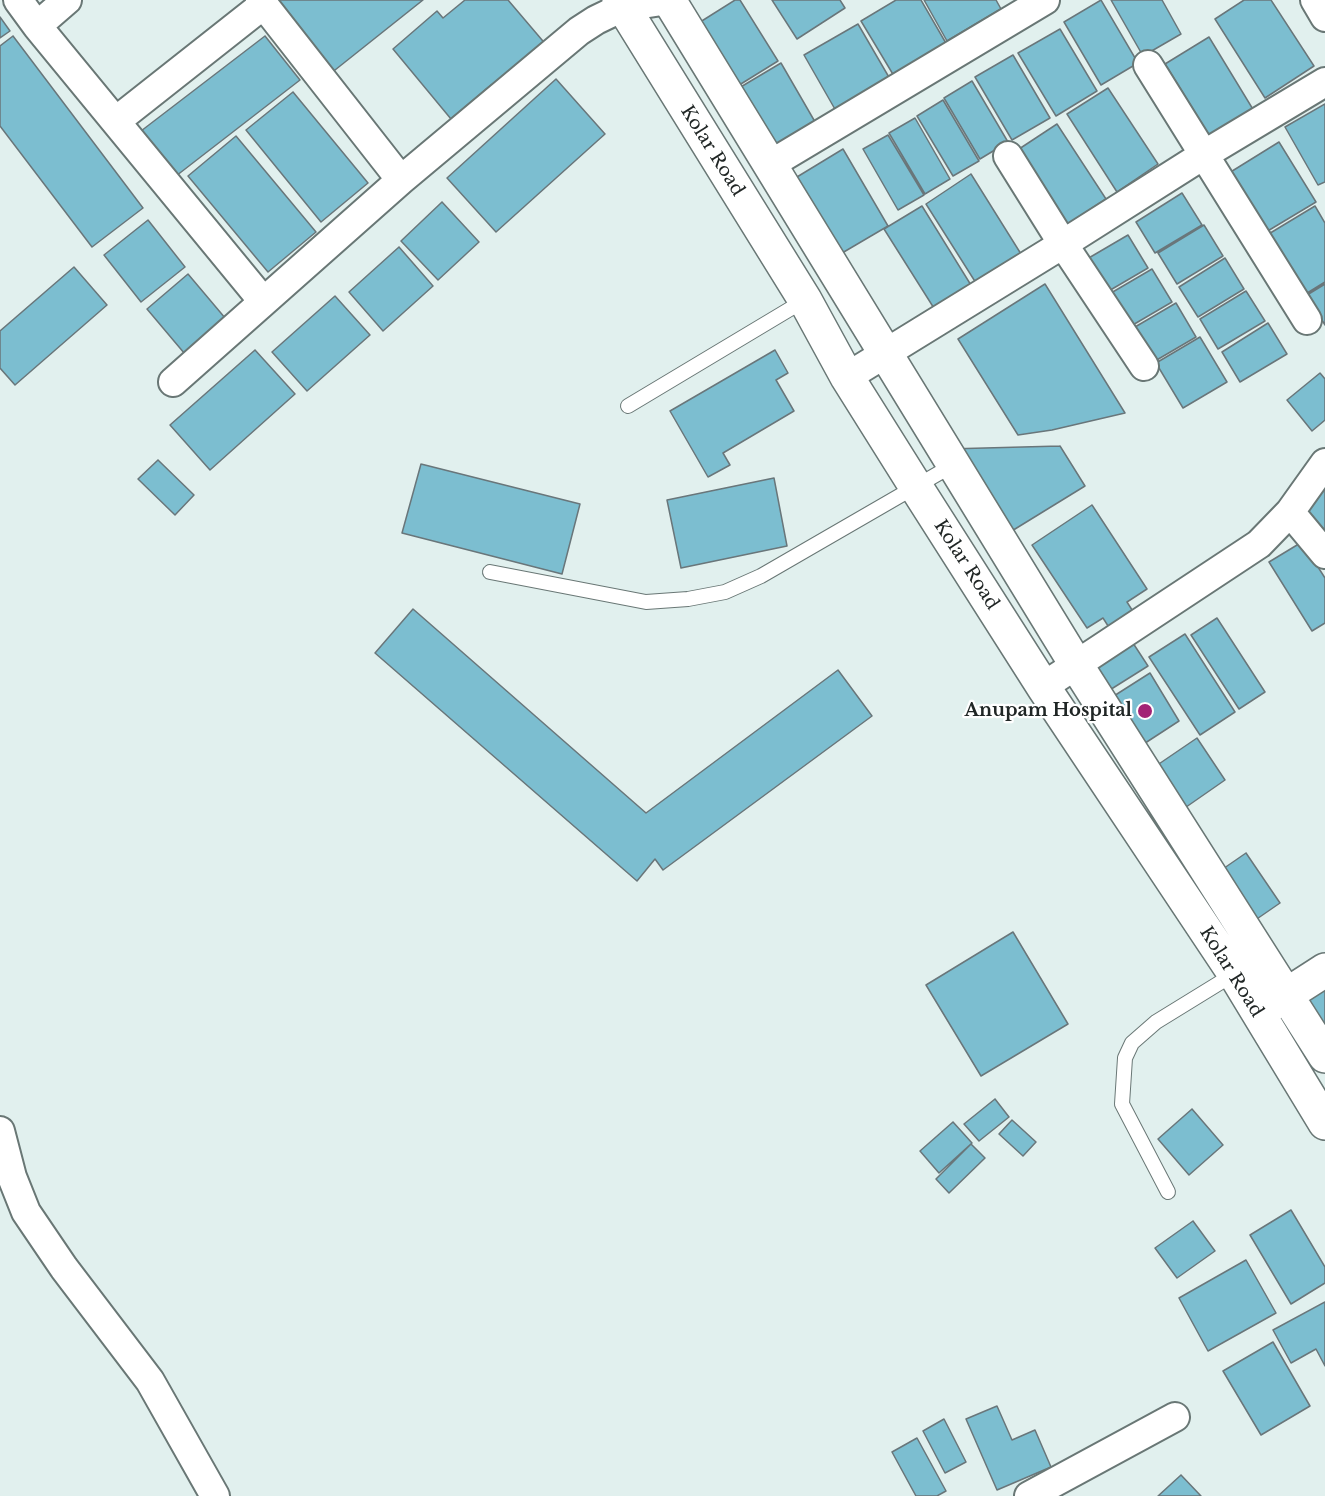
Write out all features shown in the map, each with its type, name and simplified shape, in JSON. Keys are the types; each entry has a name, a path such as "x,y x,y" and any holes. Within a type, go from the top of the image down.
{"main road":[{"name":"Kolar Road","path":"669,0 1077,666 1248,965 1258,1014 1325,1123"},
{"name":"Kolar Road","path":"621,4 805,300 847,377 1044,686 1248,965 1285,995 1325,1056"},
{"path":"1258,1014 1325,970"}],"street":[{"path":"18,0 263,301"},
{"path":"37,26 67,0"},
{"path":"173,382 401,180 579,31 621,4 669,0"},
{"path":"771,164 1046,0"},
{"path":"1315,0 1325,17"},
{"path":"117,121 261,2 401,180"},
{"path":"1148,65 1307,320"},
{"path":"847,377 1325,82"},
{"path":"1008,156 1144,366"},
{"path":"1044,686 1259,544 1290,512 1325,463"},
{"path":"1290,512 1325,555"},
{"path":"0,1131 12,1178 26,1212 64,1268 150,1381 215,1496"},
{"path":"1029,1496 1175,1417"}],"lane":[{"path":"628,406 805,300"},
{"path":"490,572 646,602 697,598 725,592 760,576 953,465"},
{"path":"1168,1192 1122,1104 1125,1058 1132,1043 1156,1022 1248,965"}],"building":[{"path":"272,0 423,0 330,74"},
{"path":"465,0 508,0 548,47 496,91 491,85 451,119 393,49 437,11 443,18"},
{"path":"735,0 740,0 778,61 736,87 697,24"},
{"path":"772,0 840,0 845,8 797,39"},
{"path":"896,0 921,0 947,45 894,76 861,21"},
{"path":"924,0 996,0 1001,9 947,41"},
{"path":"1101,0 1138,63 1101,85 1064,22"},
{"path":"1111,0 1162,0 1181,34 1143,56"},
{"path":"1244,0 1271,0 1314,66 1265,98 1215,19"},
{"path":"0,17 10,31 0,38"},
{"path":"858,24 890,79 836,111 804,55"},
{"path":"1060,29 1097,91 1056,116 1018,53"},
{"path":"13,36 143,208 92,247 0,126 0,46"},
{"path":"265,36 300,80 176,176 141,131"},
{"path":"1209,37 1254,111 1210,137 1165,64"},
{"path":"1013,55 1050,118 1012,140 975,77"},
{"path":"781,63 818,127 776,152 739,88"},
{"path":"556,79 605,134 496,232 447,178"},
{"path":"972,81 1008,142 980,159 944,98"},
{"path":"1108,88 1158,164 1117,192 1067,114"},
{"path":"293,92 368,183 321,222 246,130"},
{"path":"943,100 979,161 953,176 917,116"},
{"path":"1325,104 1325,182 1318,185 1285,127"},
{"path":"915,118 950,179 925,194 889,133"},
{"path":"1057,124 1106,199 1065,226 1016,151"},
{"path":"888,135 924,195 898,210 863,149"},
{"path":"236,136 316,232 268,272 188,176"},
{"path":"1279,142 1316,202 1266,232 1229,173"},
{"path":"843,149 888,226 837,256 792,180"},
{"path":"971,174 1021,254 976,283 926,204"},
{"path":"1182,193 1202,225 1155,253 1136,222"},
{"path":"442,202 479,242 438,280 401,241"},
{"path":"922,206 974,290 937,313 884,229"},
{"path":"1315,206 1325,223 1325,282 1304,295 1267,235"},
{"path":"148,220 185,267 141,302 104,255"},
{"path":"1204,225 1223,256 1177,284 1158,253"},
{"path":"1128,235 1148,268 1107,292 1087,259"},
{"path":"399,247 433,286 383,331 349,292"},
{"path":"1225,258 1244,289 1198,317 1179,287"},
{"path":"74,267 107,305 15,385 0,368 0,331"},
{"path":"1152,269 1172,302 1131,326 1111,293"},
{"path":"188,274 231,325 190,360 147,309"},
{"path":"1045,284 1125,413 1052,430 1018,435 958,339"},
{"path":"1325,284 1325,325 1307,295"},
{"path":"1246,291 1265,321 1218,349 1200,319"},
{"path":"335,296 370,335 307,391 272,352"},
{"path":"1176,303 1196,337 1155,361 1135,327"},
{"path":"1268,323 1287,354 1240,382 1222,352"},
{"path":"1200,337 1227,382 1183,408 1156,363"},
{"path":"255,350 295,394 210,470 170,425"},
{"path":"775,350 788,373 776,380 794,411 723,453 730,465 708,477 670,411"},
{"path":"1320,373 1325,379 1325,420 1312,431 1287,400"},
{"path":"1060,446 1085,486 1002,537 947,449"},
{"path":"158,460 194,495 175,515 138,479"},
{"path":"421,464 580,504 562,574 402,533"},
{"path":"774,478 787,546 681,568 667,500"},
{"path":"1325,489 1325,542 1299,509"},
{"path":"1092,505 1147,589 1127,602 1134,613 1110,629 1103,618 1087,628 1032,545"},
{"path":"1302,542 1325,578 1325,623 1312,631 1269,562"},
{"path":"413,609 646,813 838,670 872,716 663,870 655,859 637,881 375,653"},
{"path":"1217,618 1265,692 1239,709 1191,635"},
{"path":"1185,634 1235,712 1200,735 1149,657"},
{"path":"1131,640 1148,666 1105,693 1089,667"},
{"path":"1150,673 1179,721 1136,749 1106,701"},
{"path":"1197,738 1225,780 1179,812 1150,770"},
{"path":"1246,853 1280,903 1251,923 1217,873"},
{"path":"1013,932 1068,1024 981,1076 926,985"},
{"path":"1325,986 1325,1055 1293,1007"},
{"path":"995,1099 1009,1117 979,1141 964,1124"},
{"path":"1192,1109 1223,1145 1189,1175 1158,1139"},
{"path":"1012,1120 1036,1142 1023,1156 999,1134"},
{"path":"953,1122 972,1143 939,1173 920,1151"},
{"path":"971,1144 985,1158 949,1193 936,1179"},
{"path":"1291,1210 1325,1267 1325,1283 1291,1304 1250,1235"},
{"path":"1193,1221 1215,1251 1177,1278 1155,1248"},
{"path":"1246,1260 1276,1313 1208,1351 1179,1298"},
{"path":"1325,1302 1325,1366 1316,1349 1291,1363 1273,1330"},
{"path":"1273,1342 1310,1406 1261,1435 1223,1371"},
{"path":"997,1406 1012,1440 1035,1430 1051,1467 997,1490 966,1419"},
{"path":"944,1419 966,1462 945,1473 923,1431"},
{"path":"917,1438 946,1491 937,1496 916,1496 892,1452"},
{"path":"1181,1475 1201,1496 1158,1496"}],"place":[{"name":"Anupam Hospital","path":"1145,711"}]}
